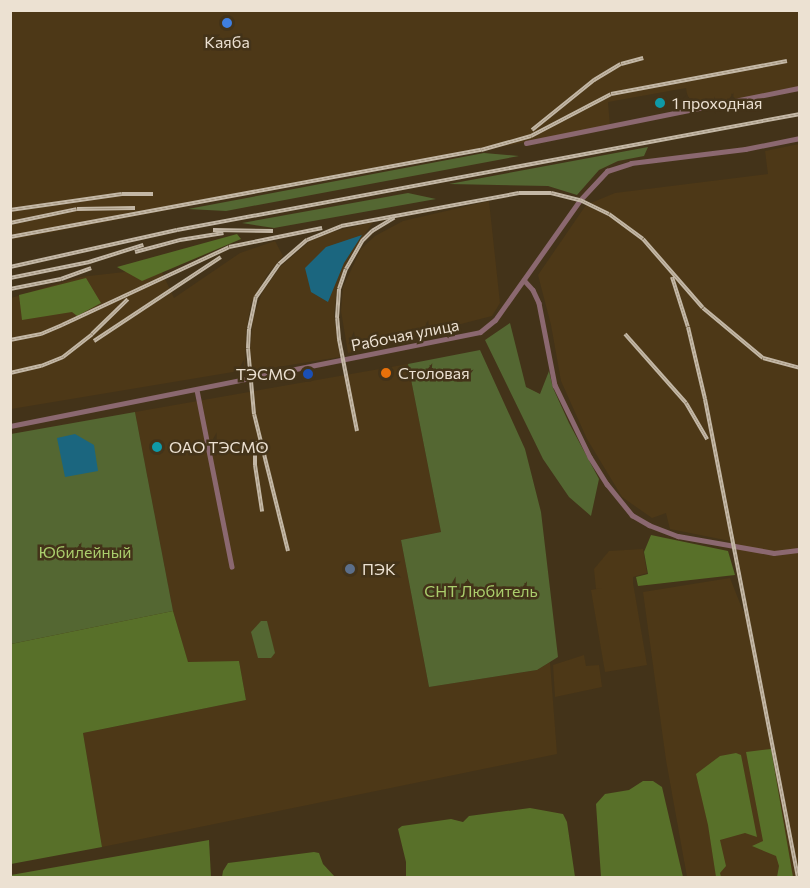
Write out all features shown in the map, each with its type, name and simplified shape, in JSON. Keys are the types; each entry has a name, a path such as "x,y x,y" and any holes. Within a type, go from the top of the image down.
{"street":[{"path":"526,143 800,88"},
{"name":"Рабочая улица","path":"10,426 480,332 495,320 580,200 601,176 615,167 745,149 800,138"},
{"path":"524,280 533,290 539,303 558,390 590,457 607,484 632,515 649,525 678,536 774,553 800,550"},
{"path":"196,390 232,567"}],"shaded area":[{"path":"11,11 799,11 799,88 690,111 686,88 608,102 610,126 11,240"},
{"path":"799,144 799,877 687,877 666,760 643,592 730,578 743,611 748,610 735,542 670,529 666,513 652,518 622,497 587,439 561,381 551,325 538,275 586,205 615,193 768,174 765,151"},
{"path":"489,201 500,303 492,316 348,353 341,311 343,287 361,249 375,236 403,221"},
{"path":"373,222 349,258 337,289 334,315 340,357 252,371 250,351 253,318 262,293 280,267 310,241 328,233"},
{"path":"275,241 283,256 267,275 251,303 246,333 245,370 11,409 11,298 80,277 160,268 174,298 240,253"},
{"path":"408,364 441,532 401,540 429,687 537,670 550,662 557,754 102,847 83,733 246,700 239,661 188,663 173,611 135,412"},
{"path":"643,549 647,573 633,577 633,583 647,665 605,672 591,590 603,588 596,589 594,569 609,551"},
{"path":"584,655 586,666 599,665 602,687 555,697 553,665"}],"green space":[{"path":"648,147 644,156 618,161 599,170 577,195 548,186 449,184"},
{"path":"484,153 519,156 226,211 188,209"},
{"path":"408,193 436,199 274,228 242,223"},
{"path":"237,234 241,239 142,281 117,267"},
{"path":"86,278 101,303 77,316 72,312 22,320 19,295"},
{"path":"510,323 526,387 540,394 549,371 553,388 569,423 599,479 591,516 569,497 543,459 485,340"},
{"name":"СНТ Любитель","path":"480,350 525,449 541,512 558,657 537,670 429,687 401,540 441,532 408,364"},
{"name":"Юбилейный","path":"135,412 173,611 11,644 11,434"},
{"path":"651,535 728,551 735,575 638,586 636,577 648,574 644,552"},
{"path":"173,611 188,662 239,661 246,700 83,733 102,847 11,864 11,644"},
{"path":"261,621 267,621 275,653 271,658 258,658 251,632"},
{"path":"771,749 793,877 777,877 779,866 776,856 752,846 763,841 746,752"},
{"path":"736,753 741,755 757,837 745,833 720,840 726,866 720,873 721,877 716,877 708,825 696,774 720,756"},
{"path":"643,781 653,781 662,787 683,877 601,877 596,804 605,794 629,790"},
{"path":"530,808 563,814 567,822 575,877 406,877 406,862 398,829 402,826 451,819 463,822 469,816"},
{"path":"209,840 211,877 11,877 11,875"},
{"path":"319,853 323,864 335,877 222,877 228,863"}],"water":[{"path":"362,235 344,263 328,302 311,292 305,268 326,247"},
{"path":"75,434 94,445 98,471 65,477 57,438"}],"railway":[{"path":"532,130 594,80 621,64 643,58"},
{"path":"10,237 481,150 531,136 611,94 787,61"},
{"path":"10,267 177,230 800,114"},
{"path":"288,551 254,414 248,348 249,329 256,297 279,264 307,240 341,226 519,193 551,193 580,200 609,214 643,239 703,308 763,358 800,368"},
{"path":"10,210 122,194 153,194"},
{"path":"10,223 77,209 135,208"},
{"path":"357,431 339,339 337,318 339,289 346,269 363,240 372,231 394,218"},
{"path":"10,340 41,334 229,247 322,228"},
{"path":"213,230 273,231"},
{"path":"135,252 180,240 223,233"},
{"path":"10,278 89,262 143,245"},
{"path":"94,341 221,257"},
{"path":"10,289 61,279 91,268"},
{"path":"672,277 688,327 705,399 798,878"},
{"path":"10,373 41,366 63,357 92,334 128,299"},
{"path":"625,334 686,403 707,439"},
{"path":"255,441 255,465 262,511"}],"place":[{"name":"Каяба","path":"227,23"},
{"name":"1 проходная","path":"660,103"},
{"name":"Столовая","path":"386,373"},
{"name":"ТЭСМО","path":"308,374"},
{"name":"ОАО ТЭСМО","path":"157,447"},
{"name":"ПЭК","path":"350,569"}]}
